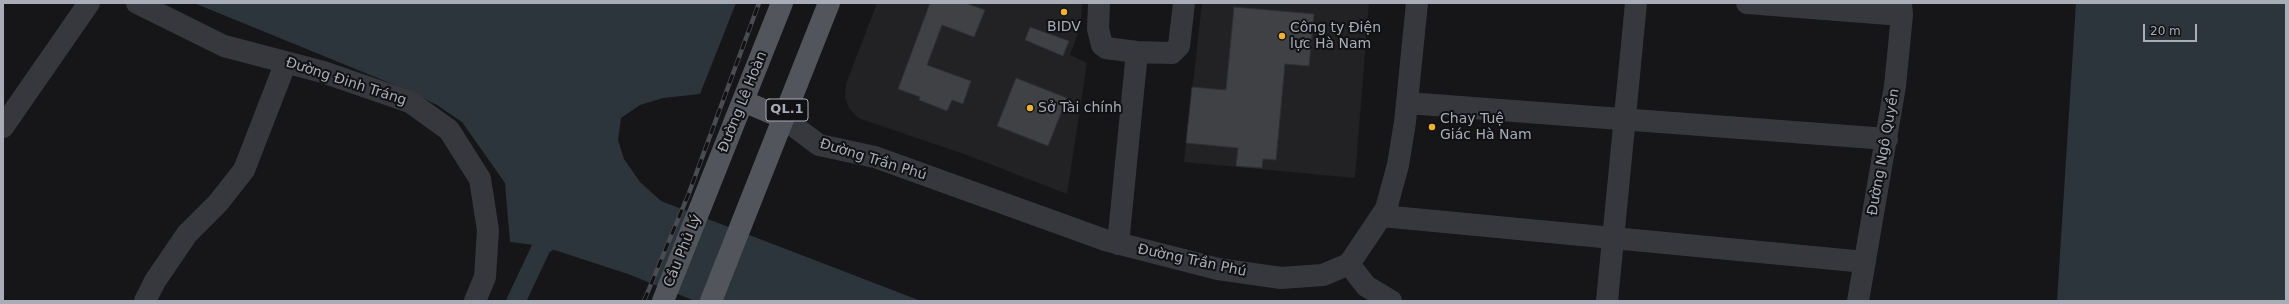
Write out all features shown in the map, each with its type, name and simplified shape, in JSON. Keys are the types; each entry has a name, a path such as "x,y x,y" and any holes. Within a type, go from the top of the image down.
{"main road":[{"name":"Đường Lê Hoàn","path":"704,201 782,3"},
{"name":"QL.1","path":"711,301 829,3"},
{"path":"743,101 783,118"},
{"name":"Cầu Phủ Lý","path":"663,301 704,201"}],"street":[{"path":"3,127 89,3"},
{"name":"Đường Đinh Tráng","path":"137,3 224,46 323,72 410,102 449,130 480,179 488,230 485,278 475,301"},
{"path":"1099,3 1098,29 1102,45 1106,48 1137,52 1172,53 1179,46 1184,3"},
{"path":"1391,301 1366,286 1349,264 1386,209 1398,165 1407,103 1417,3"},
{"path":"1607,301 1623,119 1636,3"},
{"path":"1747,3 1902,9"},
{"name":"Đường Ngô Quyền","path":"1858,301 1895,86 1902,9"},
{"path":"1118,244 1137,52"},
{"path":"145,301 155,281 187,234 218,203 244,170 286,62"},
{"path":"1407,103 1887,139"},
{"name":"Đường Trần Phú","path":"783,118 818,145 875,158 1118,244 1218,269 1281,278 1323,275 1349,264"},
{"path":"1382,216 1864,262"}],"shaded area":[{"path":"194,3 736,3 700,94 663,98 640,105 621,118 618,140 624,159 640,182 661,201 921,301 695,301 628,274 542,246 510,242 505,183 462,122 437,105 407,90"},
{"path":"877,3 1082,3 1081,25 1070,55 1087,63 1067,194 964,154 858,118 849,108 845,98 846,84"},
{"path":"1202,3 1369,3 1355,178 1184,162"},
{"path":"2076,3 2286,3 2286,301 2057,301"}],"building":[{"path":"930,3 965,3 985,10 974,37 942,25 927,65 971,81 963,104 952,100 947,111 919,100 920,97 898,89"},
{"path":"1234,7 1314,14 1309,66 1285,64 1276,160 1263,159 1262,168 1236,166 1238,148 1186,143 1192,87 1226,90"},
{"path":"1030,27 1069,41 1063,56 1025,40"},
{"path":"1016,78 1067,98 1048,146 997,126"}],"waterway":[{"path":"516,301 542,246 563,231"}],"railway":[{"path":"644,301 689,193 759,3"}],"place":[{"name":"BIDV","path":"1064,12"},
{"name":"Công ty Điện lực Hà Nam","path":"1282,36"},
{"name":"Sở Tài chính","path":"1030,108"},
{"name":"Chay Tuệ Giác Hà Nam","path":"1432,127"}]}
